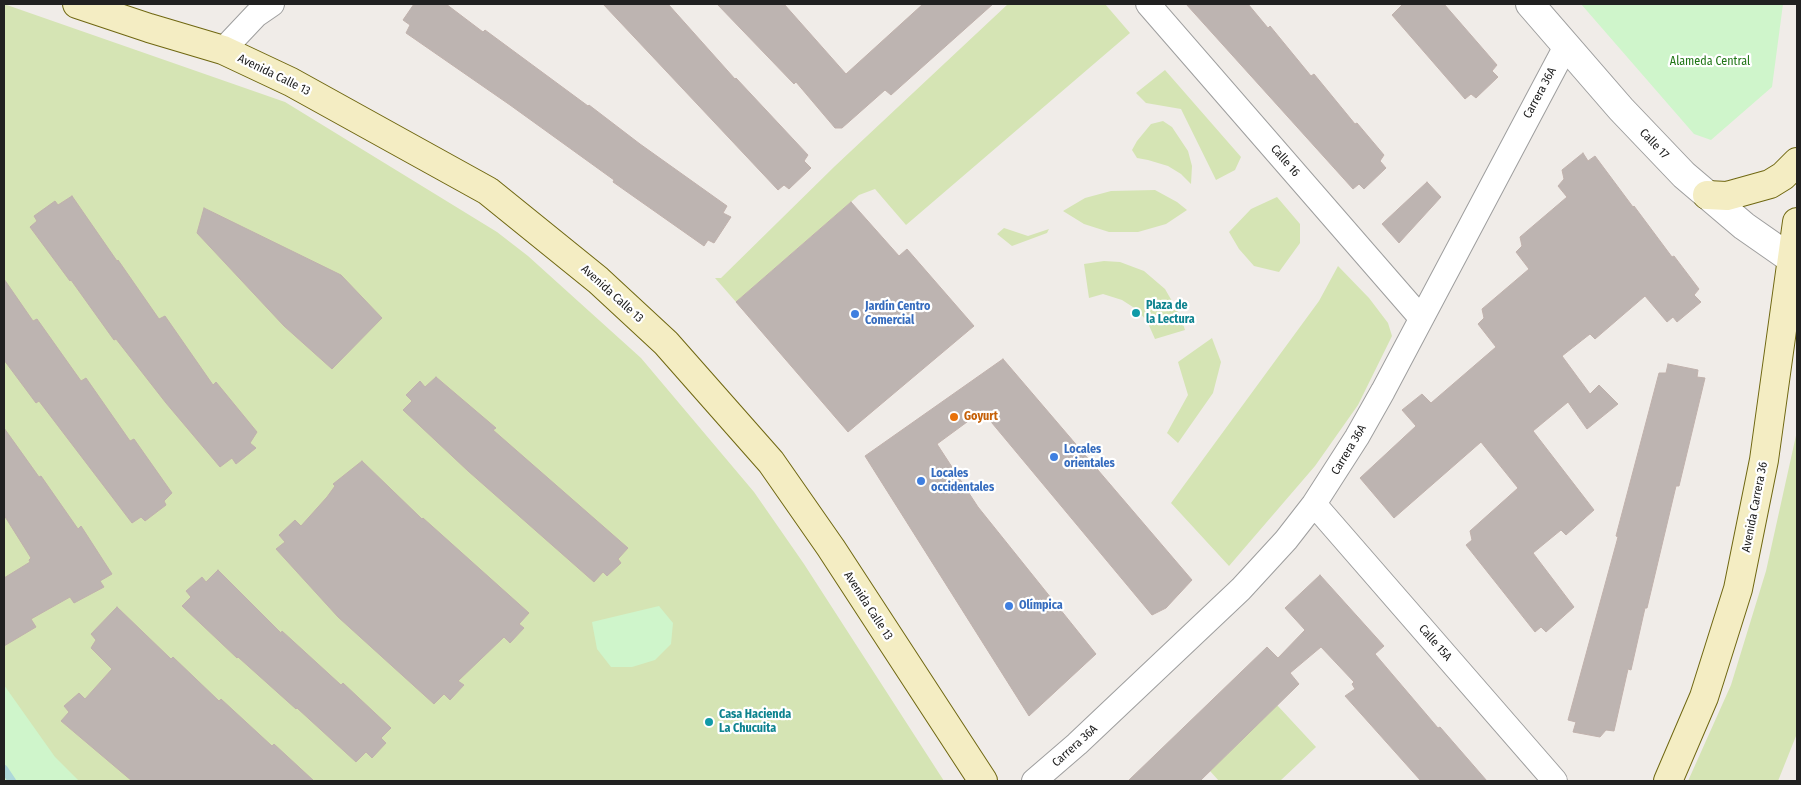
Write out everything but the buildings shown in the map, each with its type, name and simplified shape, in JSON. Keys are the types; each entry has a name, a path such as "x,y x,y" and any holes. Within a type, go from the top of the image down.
{"main road":[{"name":"Avenida Calle 13","path":"77,4 223,50 291,82 488,191 598,280 666,343 765,456 796,498 983,781"},
{"path":"1707,195 1727,196 1770,184 1784,176 1797,162"},
{"name":"Avenida Carrera 36","path":"1668,781 1704,697 1738,589 1753,523 1764,460 1794,261 1797,222"}],"street":[{"path":"223,50 256,15 272,4"},
{"name":"Calle 16","path":"1148,4 1422,318"},
{"name":"Calle 17","path":"1530,4 1652,142 1684,175 1744,226 1794,261"},
{"name":"Carrera 36A","path":"1034,781 1077,744 1241,588 1286,540 1314,504 1357,437 1566,46"},
{"name":"Calle 15A","path":"1314,504 1555,781"}],"green space":[{"path":"4,4 285,102 497,232 528,256 641,358 754,492 804,564 944,781 4,781"},
{"path":"1008,4 1105,4 1130,33 906,225 875,189 859,195 736,302 715,278 721,278 835,166"},
{"name":"Alameda Central","path":"1581,4 1783,4 1772,87 1711,140 1694,134"},
{"path":"1165,70 1241,157 1235,170 1216,180 1181,109 1146,103 1136,93"},
{"path":"1163,121 1172,127 1188,151 1192,166 1191,184 1181,174 1168,166 1137,158 1132,150 1151,124"},
{"path":"1155,190 1187,210 1166,224 1138,232 1109,232 1084,224 1063,211 1085,198 1111,191"},
{"path":"1277,197 1300,224 1300,243 1279,272 1254,266 1239,249 1229,232 1251,209"},
{"path":"1004,228 1028,236 1049,229 1047,233 1012,246 997,234"},
{"path":"1104,261 1120,262 1144,271 1165,289 1180,315 1185,330 1155,339 1147,321 1136,309 1122,300 1103,294 1089,298 1084,264"},
{"path":"1338,266 1369,298 1388,323 1392,336 1358,405 1315,466 1229,566 1171,503 1319,301"},
{"path":"1212,338 1221,362 1213,393 1178,443 1167,433 1188,395 1178,362"},
{"path":"1797,431 1796,736 1778,781 1688,781 1731,685 1766,571"},
{"path":"659,606 673,623 671,644 655,660 632,667 611,667 597,649 592,622"},
{"path":"4,685 55,757 79,781 4,781"},
{"path":"1277,705 1316,747 1280,781 1219,781 1210,771"}],"waterway":[{"path":"4,769 12,781"}],"place":[{"name":"Plaza de la Lectura","path":"1136,313"},
{"name":"Jardín Centro Comercial","path":"855,314"},
{"name":"Goyurt","path":"954,417"},
{"name":"Locales orientales","path":"1054,457"},
{"name":"Locales occidentales","path":"921,481"},
{"name":"Olímpica","path":"1009,606"},
{"name":"Casa Hacienda La Chucuita","path":"709,722"}]}
